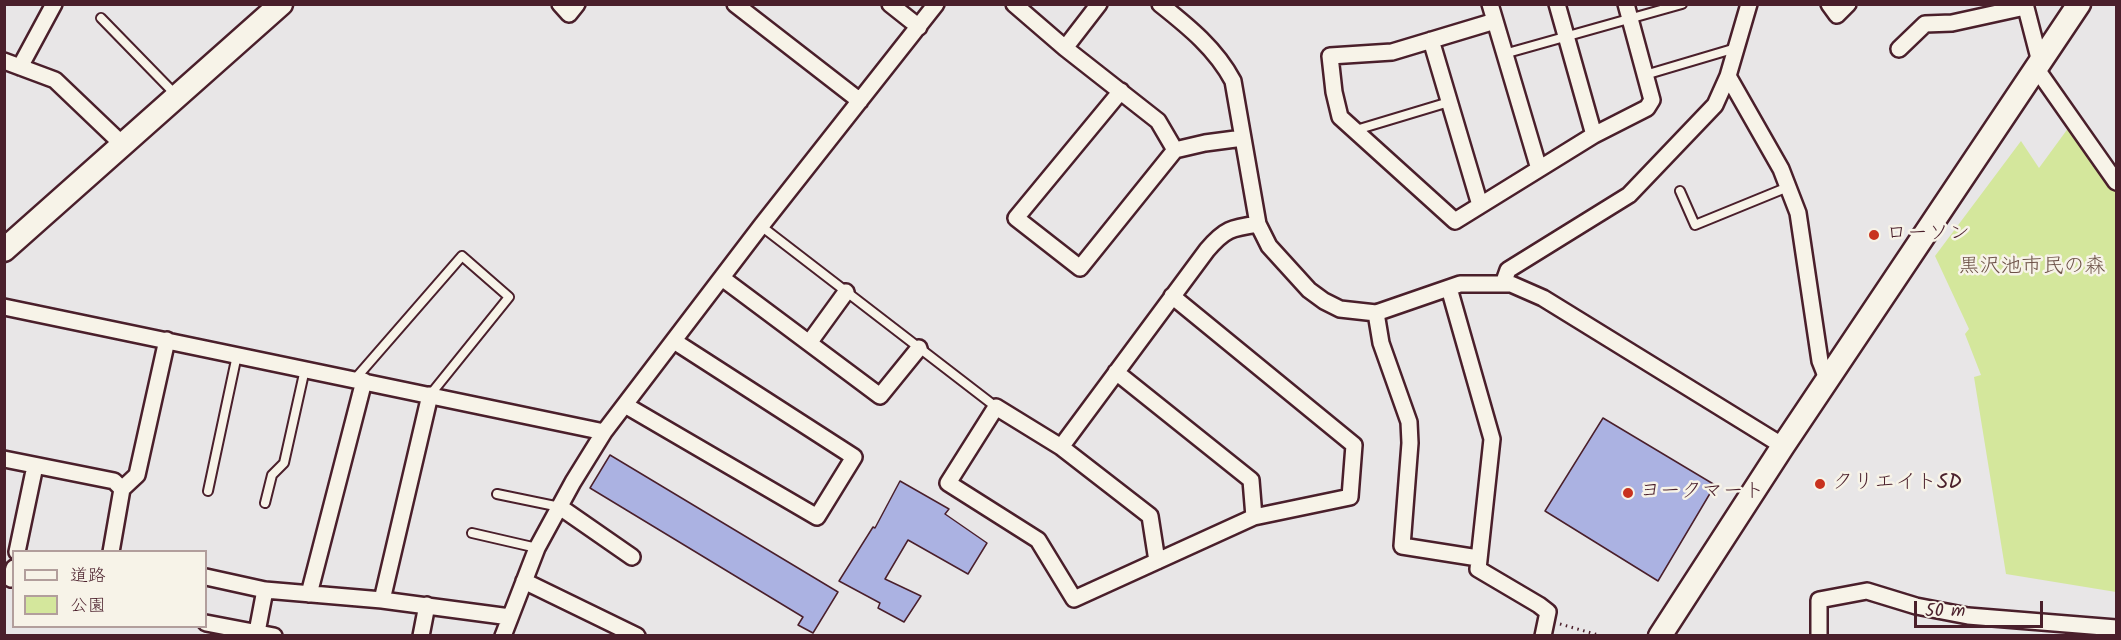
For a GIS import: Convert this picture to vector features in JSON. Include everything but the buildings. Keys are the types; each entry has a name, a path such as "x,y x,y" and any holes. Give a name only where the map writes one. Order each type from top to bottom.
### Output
{"street":[{"path":"20,67 54,4"},
{"path":"4,250 280,4"},
{"path":"560,4 569,14 577,4"},
{"path":"735,4 860,101"},
{"path":"890,4 919,27"},
{"path":"503,636 537,548 604,432 761,226 936,4"},
{"path":"1014,4 1065,48 1158,121 1176,150"},
{"path":"1065,48 1099,4"},
{"path":"1490,4 1539,169"},
{"path":"1557,4 1594,135"},
{"path":"1503,284 1508,270 1629,195 1715,105 1728,76 1749,4"},
{"path":"1828,4 1837,15 1848,4"},
{"path":"1660,636 1783,446 2079,4"},
{"path":"1165,6 1203,40 1226,67 1233,81 1258,224 1269,246 1308,290 1340,309 1376,313 1460,284 1511,284 1543,298 1783,446"},
{"path":"1899,49 1924,24 1952,23 2025,6 2038,65 2116,182"},
{"path":"1495,21 1392,51 1330,56 1334,92 1340,117 1455,221 1594,135 1647,108 1652,100 1628,11"},
{"path":"1431,40 1480,205"},
{"path":"4,61 55,80 122,144"},
{"path":"1728,76 1781,169 1798,213 1820,361 1828,381"},
{"path":"1121,91 1016,218 1080,268 1176,150 1243,138"},
{"path":"1062,447 1172,296 1222,233 1237,227 1258,224"},
{"path":"722,278 880,396 919,348"},
{"path":"1449,288 1492,439 1478,569 1539,604 1548,612 1543,636"},
{"path":"809,343 846,292"},
{"path":"1157,561 1150,516 1062,447 996,406 948,483 1038,540 1074,599 1254,517 1350,498 1354,445 1172,296"},
{"path":"4,307 604,432"},
{"path":"1376,313 1380,343 1408,422 1410,443 1402,546 1478,558"},
{"path":"111,550 122,489 137,475 167,340"},
{"path":"625,405 817,517 854,457 674,341"},
{"path":"1116,372 1251,480 1254,517"},
{"path":"309,594 359,380"},
{"path":"382,600 430,395"},
{"path":"4,459 114,481 122,489"},
{"path":"17,550 35,466"},
{"path":"560,507 632,557"},
{"path":"207,577 265,590 382,600 510,616"},
{"path":"524,581 637,636"},
{"path":"257,632 265,590"},
{"path":"1819,636 1819,600 1866,591 1916,606 1968,616 2030,620 2110,631"},
{"path":"421,636 427,605"},
{"path":"207,623 274,636"}],"lane":[{"path":"1504,54 1566,35 1628,11 1682,4"},
{"path":"101,18 177,96"},
{"path":"1645,75 1736,48"},
{"path":"1355,130 1449,102"},
{"path":"1680,191 1695,225 1788,187"},
{"path":"761,226 996,406"},
{"path":"359,380 462,256 509,297 430,395"},
{"path":"208,491 237,354"},
{"path":"265,504 272,475 284,464 305,369"},
{"path":"497,494 560,507"},
{"path":"472,533 537,548"}],"path":[{"path":"1547,620 1602,636"}],"green space":[{"name":"黒沢池市民の森","path":"2069,127 2116,193 2116,592 2006,574 1974,377 1981,375 1965,334 1969,329 1935,256 2021,141 2039,168"}],"place":[{"name":"ローソン","path":"1874,235"},
{"name":"クリエイトSD","path":"1820,484"},
{"name":"ヨークマート","path":"1628,493"}]}
